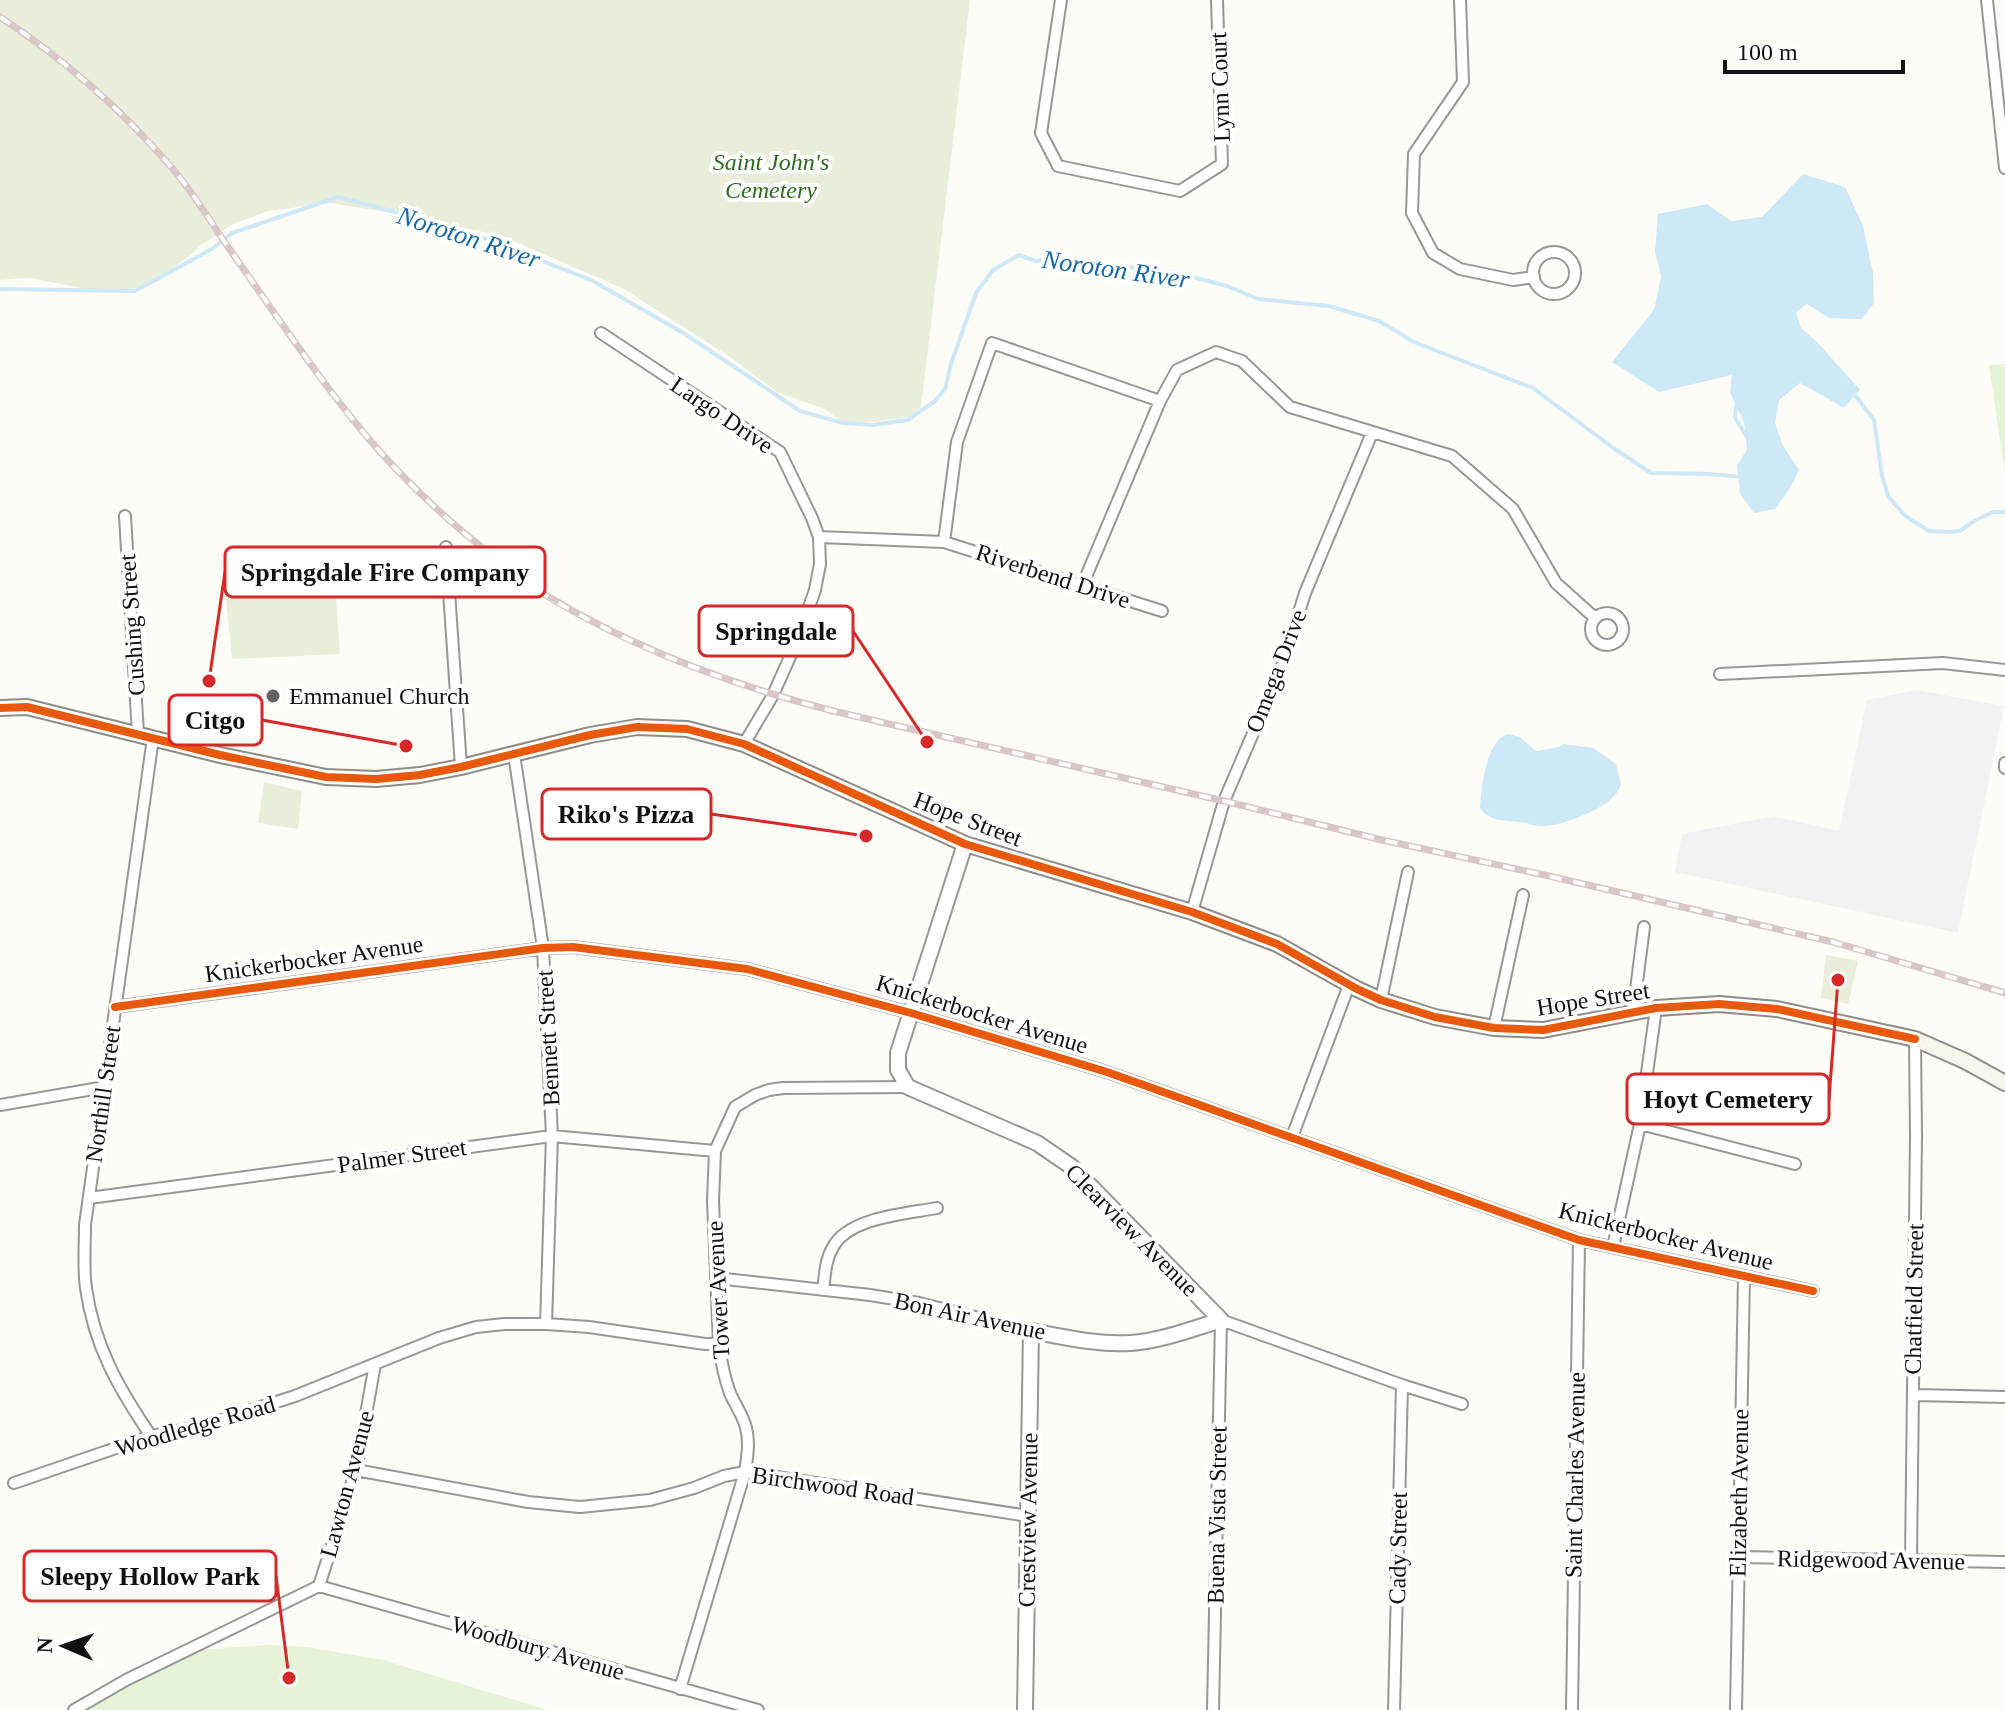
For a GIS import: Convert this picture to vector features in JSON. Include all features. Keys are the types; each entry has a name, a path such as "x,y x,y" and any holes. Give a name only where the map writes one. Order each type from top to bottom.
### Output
{"main road":[{"name":"Hope Street","path":"0,708 27,707 220,755 326,777 376,779 461,767 590,735 637,727 687,729 744,744 965,844 1192,912 1277,944 1381,1000 1435,1017 1494,1028 1543,1030 1656,1008 1719,1004 1777,1009 1915,1039 2005,1083"}],"street":[{"name":"Lynn Court","path":"1061,0 1041,133 1058,166 1180,191 1222,164 1217,0"},
{"path":"1460,0 1463,82 1414,154 1412,213 1433,253 1460,269 1513,280 1534,277"},
{"path":"1987,0 1999,64 2005,168"},
{"path":"1551,252 1566,256 1574,269 1570,285 1556,294 1544,291 1534,277 1536,263 1551,252"},
{"name":"Largo Drive","path":"601,333 780,452 819,537 819,578 802,628 773,695 744,744"},
{"path":"944,542 957,442 992,343 1160,401"},
{"path":"1082,586 1160,401 1177,370 1216,352 1242,361 1290,407 1452,456 1513,509 1556,583 1595,618"},
{"name":"Omega Drive","path":"1192,912 1224,801 1284,661 1305,593 1372,433"},
{"name":"Cushing Street","path":"125,516 146,736"},
{"name":"Riverbend Drive","path":"819,537 944,542 1162,611"},
{"path":"446,547 461,767"},
{"path":"1720,674 1943,663 2005,670"},
{"name":"Northill Street","path":"146,736 115,1007 85,1225 84,1257 85,1286 101,1349 124,1397 151,1436"},
{"name":"Bennett Street","path":"514,754 543,948 552,1136 546,1324"},
{"path":"908,1087 898,1070 898,1053 965,844"},
{"path":"1381,1000 1408,872"},
{"path":"1494,1028 1523,895"},
{"path":"1633,1013 1644,927"},
{"name":"Knickerbocker Avenue","path":"115,1007 543,948 573,947 747,969 911,1013 1107,1072 1579,1240 1813,1291"},
{"path":"1292,1137 1349,985"},
{"path":"1613,1247 1640,1124 1656,1008"},
{"name":"Chatfield Street","path":"1911,1560 1915,1039"},
{"path":"0,1105 105,1087"},
{"name":"Tower Avenue","path":"680,1689 745,1472 748,1445 747,1430 722,1367 719,1344 713,1201 715,1151 735,1107 769,1090 908,1087"},
{"name":"Clearview Avenue","path":"908,1087 1037,1143 1072,1167 1221,1320 1462,1404"},
{"path":"1640,1124 1795,1164"},
{"name":"Palmer Street","path":"89,1198 552,1136 715,1151"},
{"path":"823,1290 832,1248 840,1236 852,1227 937,1208"},
{"name":"Saint Charles Avenue","path":"1572,1710 1579,1240"},
{"name":"Elizabeth Avenue","path":"1736,1710 1744,1276"},
{"name":"Bon Air Avenue","path":"716,1278 919,1303 1031,1331 1101,1343 1133,1343 1221,1320"},
{"name":"Buena Vista Street","path":"1213,1710 1221,1320"},
{"path":"375,1364 439,1338 476,1327 504,1324 589,1327 719,1344"},
{"name":"Crestview Avenue","path":"1025,1710 1031,1331"},
{"name":"Woodledge Road","path":"14,1483 151,1436 202,1426 281,1401 375,1364"},
{"name":"Lawton Avenue","path":"74,1710 126,1680 319,1586 356,1470 375,1364"},
{"name":"Cady Street","path":"1394,1710 1402,1385"},
{"path":"1914,1395 2005,1397"},
{"name":"Birchwood Road","path":"356,1470 528,1502 580,1507 650,1500 745,1472 1028,1516"},
{"name":"Ridgewood Avenue","path":"1737,1557 2005,1562"},
{"name":"Woodbury Avenue","path":"319,1586 758,1710"}],"shaded area":[{"path":"1916,690 2004,706 1958,933 1675,872 1682,834 1774,816 1839,831 1867,700"}],"green space":[{"name":"Saint John's Cemetery","path":"0,0 970,0 921,407 910,417 843,423 825,409 777,392 730,357 624,289 502,236 331,203 268,211 233,224 144,287 103,292 30,278 0,280"},
{"path":"2005,364 2005,474 1989,365"},
{"path":"335,586 340,654 232,659 225,589"},
{"path":"264,782 302,791 298,829 258,823"},
{"path":"1826,955 1858,961 1848,1004 1821,998"},
{"path":"268,1645 307,1647 383,1660 548,1710 74,1710 183,1651"}],"water":[{"path":"1803,174 1845,187 1863,226 1873,273 1874,303 1862,319 1829,318 1807,304 1796,312 1801,328 1860,390 1844,408 1800,383 1779,400 1775,423 1783,446 1799,470 1775,509 1754,513 1740,494 1737,465 1747,450 1744,422 1730,393 1732,375 1659,392 1612,362 1654,310 1661,277 1655,251 1658,214 1707,204 1731,221 1762,217"},
{"path":"1508,734 1520,737 1536,751 1563,744 1593,748 1616,764 1621,785 1604,805 1555,824 1536,826 1493,818 1480,808 1483,777 1494,745"}],"waterway":[{"name":"Noroton River","path":"0,289 135,291 212,249 232,233 338,197 460,229 591,280 685,334 800,411 843,423 872,425 908,420 935,401 945,389 976,293 993,270 1019,255 1036,261 1049,259 1174,272 1227,286 1258,299 1329,306 1379,321 1414,342 1533,388 1651,473 1742,477"},
{"name":"Noroton River","path":"1852,391 1874,420 1888,496 1904,515 1929,531 1949,532 1960,531 1993,512 2005,512"},
{"name":"Noroton River","path":"1737,401 1735,418 1749,440"}],"railway":[{"path":"0,17 91,86 172,168 345,410 376,448 419,492 516,576 558,603 633,642 752,688 833,711 1833,942 2005,993"}],"cycle path":[{"path":"0,708 27,707 220,755 326,777 376,779 461,767 590,735 637,727 687,729 744,744 965,844 1192,912 1277,944 1357,989 1435,1017 1494,1028 1543,1030 1656,1008 1719,1004 1777,1009 1915,1039"},
{"path":"115,1007 543,948 573,947 747,969 911,1013 1107,1072 1579,1240 1813,1291"}],"place":[{"name":"Springdale Fire Company","path":"209,681"},
{"name":"Emmanuel Church","path":"273,696"},
{"name":"Springdale","path":"927,742"},
{"name":"Citgo","path":"406,746"},
{"name":"Riko's Pizza","path":"866,836"},
{"name":"Hoyt Cemetery","path":"1838,980"},
{"name":"Sleepy Hollow Park","path":"289,1678"}]}
